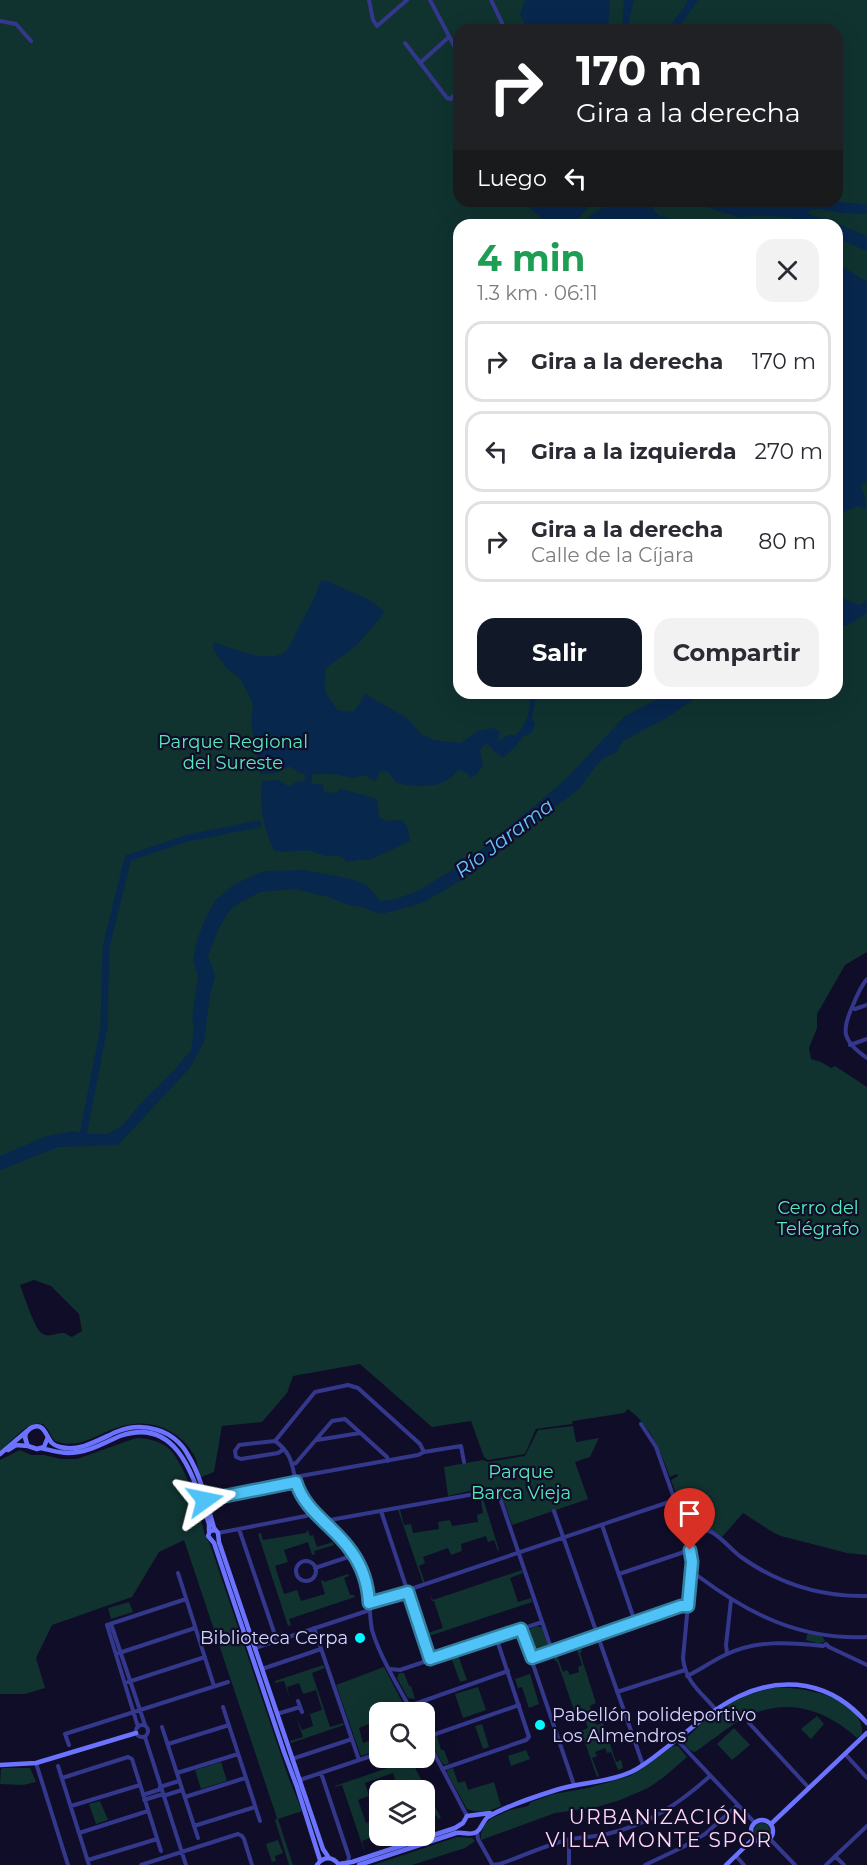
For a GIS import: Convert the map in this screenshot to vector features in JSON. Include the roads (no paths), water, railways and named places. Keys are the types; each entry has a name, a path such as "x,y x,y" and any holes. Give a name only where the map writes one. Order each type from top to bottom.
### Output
{"street":[{"path":"369,0 373,20 377,26 407,0"},
{"path":"430,0 453,44"},
{"path":"491,0 502,23"},
{"path":"0,21 16,24 31,41"},
{"path":"420,63 449,37"},
{"path":"405,43 447,98 451,99 453,96"},
{"path":"867,979 861,987 845,1024 846,1036 850,1045 867,1058"},
{"path":"852,1008 867,1005"},
{"path":"850,1045 867,1039"},
{"path":"285,1449 278,1453 241,1460 236,1456 235,1451 239,1445 275,1441 315,1392 351,1385 358,1388 420,1444 424,1452"},
{"path":"292,1464 296,1464 336,1419 345,1419 387,1457 388,1461"},
{"path":"641,1424 656,1447 687,1535 690,1550 691,1574 683,1658 685,1670 693,1686 716,1710"},
{"path":"0,1455 33,1427 41,1427 47,1432 54,1445 69,1448 87,1445 127,1429 147,1428 164,1432 182,1445 189,1455 217,1533 323,1849 329,1858 339,1864 348,1864 402,1846"},
{"path":"27,1431 25,1438 28,1446"},
{"path":"0,1455 16,1445 58,1452 79,1452 121,1436 137,1433 152,1434 167,1440 181,1453 191,1471 208,1524 208,1536 212,1539 297,1787 319,1863 329,1858"},
{"path":"316,1440 361,1433"},
{"path":"41,1448 46,1444 48,1437"},
{"path":"275,1441 285,1449 301,1496 354,1555 365,1580 375,1641 406,1702"},
{"path":"205,1500 461,1446 464,1462"},
{"path":"326,1524 330,1520 493,1492 500,1498 552,1651"},
{"path":"369,1603 408,1592 675,1500"},
{"path":"381,1511 430,1659"},
{"path":"554,1511 643,1765"},
{"path":"209,1532 239,1529 306,1516 314,1512"},
{"path":"602,1525 635,1622"},
{"path":"239,1529 277,1641"},
{"path":"687,1535 704,1530 710,1531 757,1568 782,1581 843,1595 867,1596"},
{"path":"212,1539 216,1539 217,1533"},
{"path":"619,1574 690,1550"},
{"path":"315,1568 354,1555"},
{"path":"302,1562 311,1563 315,1568 314,1578 308,1581 302,1581 296,1573 297,1566 302,1562"},
{"path":"178,1573 214,1686"},
{"path":"691,1574 698,1576 731,1600 765,1618 805,1632 867,1636"},
{"path":"145,1737 139,1736 137,1730 111,1623 186,1599"},
{"path":"727,1653 731,1600"},
{"path":"532,1658 681,1606 688,1606"},
{"path":"255,1648 370,1610"},
{"path":"390,1669 400,1670 542,1622"},
{"path":"118,1653 195,1628"},
{"path":"314,1628 359,1760"},
{"path":"521,1629 575,1786"},
{"path":"826,1644 828,1635"},
{"path":"442,1769 529,1737 496,1637"},
{"path":"687,1676 727,1653 763,1644 803,1641 823,1646 826,1644"},
{"path":"826,1644 867,1665"},
{"path":"262,1669 321,1649"},
{"path":"127,1682 205,1657"},
{"path":"395,1679 400,1670"},
{"path":"617,1692 685,1670"},
{"path":"419,1702 508,1671"},
{"path":"127,1682 149,1730 145,1737"},
{"path":"69,1745 65,1734 228,1682"},
{"path":"711,1776 684,1799 652,1818 606,1834 569,1840 500,1864 492,1865 478,1839 477,1832 489,1817 555,1790 608,1780 633,1771 716,1710 734,1698 754,1690 772,1685 796,1685 820,1689 837,1696 853,1708 867,1724 865,1728 867,1733 771,1824"},
{"path":"298,1701 302,1712"},
{"path":"435,1734 519,1705"},
{"path":"223,1707 260,1821"},
{"path":"277,1714 300,1707"},
{"path":"748,1719 749,1723 809,1788"},
{"path":"0,1765 36,1764 137,1730 141,1725 145,1725"},
{"path":"168,1744 229,1725"},
{"path":"162,1726 198,1838"},
{"path":"145,1737 186,1865"},
{"path":"292,1760 352,1738"},
{"path":"677,1740 755,1823"},
{"path":"177,1773 238,1754"},
{"path":"845,1754 867,1778"},
{"path":"435,1756 467,1816"},
{"path":"300,1780 369,1757"},
{"path":"62,1778 132,1759 161,1851"},
{"path":"36,1764 69,1865"},
{"path":"58,1766 89,1863 157,1839"},
{"path":"321,1773 349,1857 348,1864"},
{"path":"184,1797 245,1778"},
{"path":"144,1797 162,1791 179,1781"},
{"path":"70,1806 140,1785"},
{"path":"162,1791 182,1790"},
{"path":"645,1865 705,1834 738,1805"},
{"path":"194,1826 255,1807"},
{"path":"467,1816 507,1808"},
{"path":"79,1833 148,1811"},
{"path":"435,1835 455,1828 463,1823 467,1816"},
{"path":"475,1816 480,1820 481,1825"},
{"path":"765,1820 771,1824 773,1831 770,1839 760,1842 754,1838 751,1832 755,1823 765,1820"},
{"path":"463,1823 466,1832"},
{"path":"826,1865 867,1826"},
{"path":"359,1865 456,1833 477,1832"},
{"path":"141,1865 240,1834 244,1839 252,1865"},
{"path":"726,1865 754,1838"},
{"path":"770,1839 795,1865"},
{"path":"569,1840 569,1865"},
{"path":"736,1856 744,1865"},
{"path":"835,1856 844,1865"}],"water":[{"path":"525,0 610,0 608,24 524,24 520,15"},
{"path":"624,0 634,0 629,24 622,24"},
{"path":"687,0 698,0 681,24 672,24"},
{"path":"843,202 867,205 867,214 820,209 810,210 808,213 825,219 738,217 706,207 843,207"},
{"path":"529,207 588,207 578,219 541,219"},
{"path":"652,207 659,216 670,219 589,219 589,216 602,208"},
{"path":"843,226 867,236 867,251 843,241"},
{"path":"843,267 867,282 867,482 860,486 865,497 865,509 858,506 843,512"},
{"path":"325,580 370,600 385,612 358,644 326,668 326,691 338,710 353,712 365,694 407,718 421,734 434,740 461,743 477,731 494,728 500,732 497,741 509,735 515,735 518,738 518,744 504,757 486,743 480,750 483,766 477,774 471,778 467,773 458,770 446,781 430,786 397,783 387,771 380,772 375,781 364,775 353,778 334,774 302,774 289,766 276,773 260,774 251,723 253,704 241,680 225,666 213,649 214,642 259,655 276,656 283,653 291,644 320,582"},
{"path":"843,598 859,605 867,600 867,613 843,626"},
{"path":"529,699 536,699 532,717 535,724 527,736 521,730 529,712"},
{"path":"658,699 694,699 670,716 623,741 616,753 605,757 595,767 579,789 509,842 469,876 422,903 380,914 329,897 295,889 260,892 234,906 219,928 208,956 215,976 210,995 204,1042 189,1069 118,1145 59,1147 0,1170 0,1156 47,1136 73,1131 108,1134 123,1125 191,1050 194,1028 192,1018 198,976 193,960 197,940 215,901 233,885 263,871 303,870 352,879 368,886 380,901 396,899 418,891 470,859 565,780 625,716"},
{"path":"277,780 290,787 297,781 323,785 324,792 338,793 339,788 377,799 379,817 386,821 402,820 407,826 410,841 370,860 347,862 338,855 324,856 309,851 274,851 263,816 261,790 262,781"}],"waterway":[{"path":"518,738 522,733"},
{"name":"Río Jarama","path":"308,783 309,774"},
{"path":"82,1140 104,1027 106,947 128,858 188,838 258,824"}],"place":[{"name":"Biblioteca Cerpa","path":"360,1638"},
{"name":"Pabellón polideportivo Los Almendros","path":"540,1725"}],"district":[{"name":"URBANIZACIÓN VILLA MONTE SPOR","path":"659,1828"}],"park label":[{"name":"Parque Regional del Sureste","path":"233,752"},
{"name":"Cerro del Telégrafo","path":"818,1218"},
{"name":"Parque Barca Vieja","path":"521,1482"}]}
